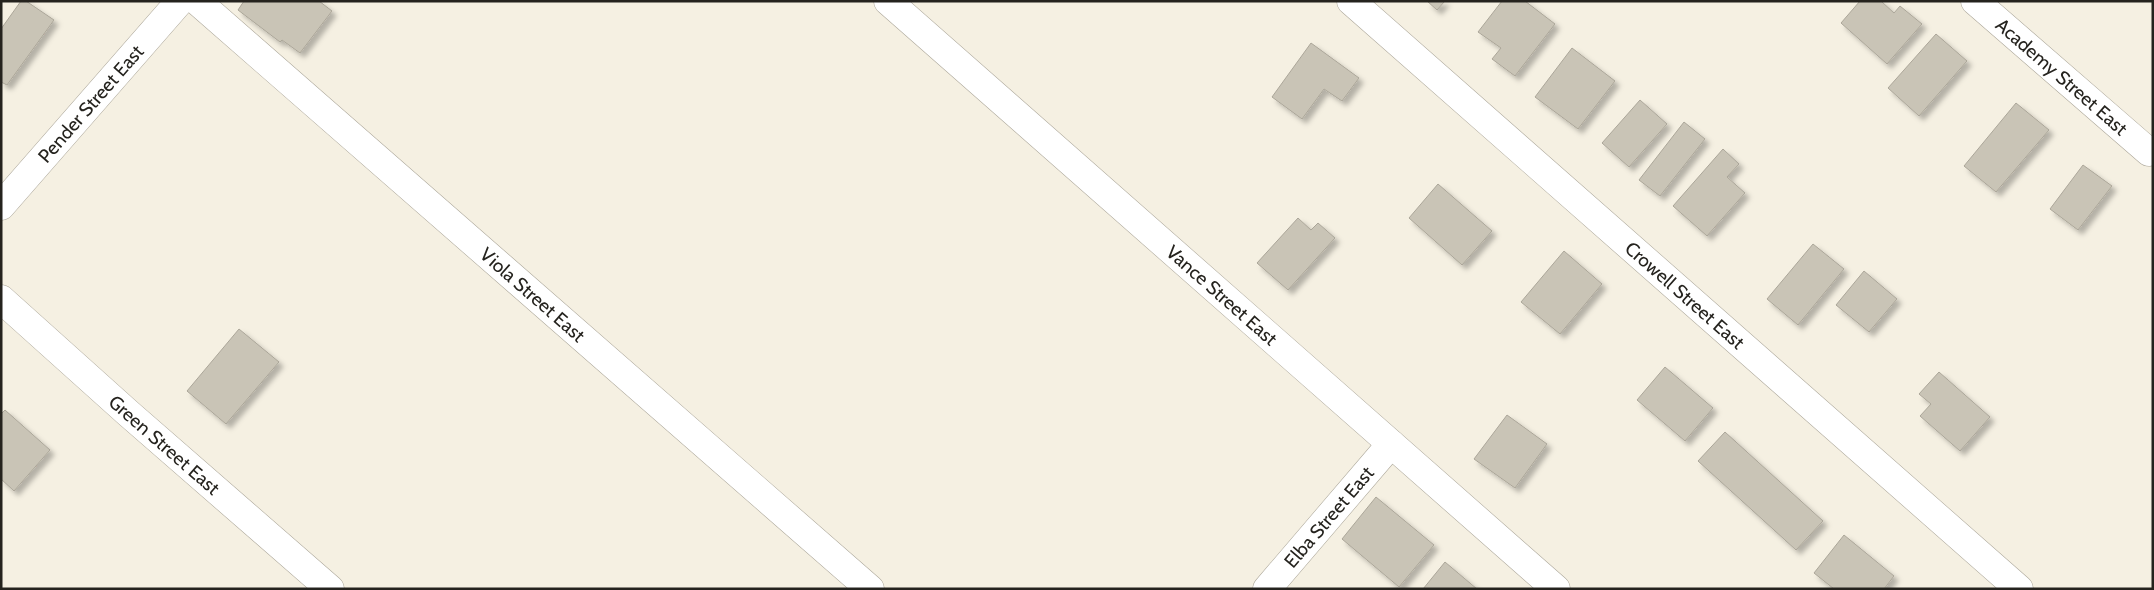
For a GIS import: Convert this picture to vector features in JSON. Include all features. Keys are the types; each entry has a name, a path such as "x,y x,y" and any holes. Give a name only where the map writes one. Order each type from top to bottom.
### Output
{"street":[{"name":"Pender Street East","path":"1,206 180,1"},
{"name":"Viola Street East","path":"198,1 870,589"},
{"name":"Vance Street East","path":"888,1 1556,589"},
{"name":"Crowell Street East","path":"1351,1 2019,589"},
{"name":"Academy Street East","path":"1975,1 2149,152"},
{"name":"Green Street East","path":"1,299 128,413 330,589"},
{"name":"Elba Street East","path":"1267,589 1391,444"}],"building":[{"path":"21,1 26,1 54,20 7,85 1,82 1,29"},
{"path":"244,1 319,1 332,11 300,53 282,40 280,42 238,10"},
{"path":"1427,1 1445,1 1437,10"},
{"path":"1502,1 1525,1 1555,24 1515,76 1492,59 1501,48 1478,32"},
{"path":"1860,1 1881,1 1894,13 1900,6 1922,24 1887,64 1841,23"},
{"path":"1936,34 1967,61 1919,116 1888,88"},
{"path":"1311,43 1359,78 1342,101 1324,89 1302,119 1272,97"},
{"path":"1572,48 1615,81 1578,129 1535,97"},
{"path":"1640,100 1667,124 1629,167 1602,143"},
{"path":"2016,103 2049,130 1996,192 1964,166"},
{"path":"1684,122 1705,139 1660,196 1639,180"},
{"path":"1723,149 1739,164 1727,177 1745,193 1707,236 1673,206"},
{"path":"2083,165 2112,186 2078,230 2050,209"},
{"path":"1438,184 1492,231 1462,265 1409,218"},
{"path":"1298,218 1311,230 1318,223 1335,238 1288,290 1257,263"},
{"path":"1813,244 1844,269 1798,325 1767,299"},
{"path":"1564,251 1602,284 1560,334 1521,302"},
{"path":"1864,271 1897,299 1869,332 1836,305"},
{"path":"239,329 279,362 226,424 187,391"},
{"path":"1665,367 1713,408 1685,441 1637,400"},
{"path":"1939,372 1990,417 1960,451 1920,416 1931,404 1919,394"},
{"path":"5,410 50,450 14,491 1,479 1,414"},
{"path":"1507,415 1547,444 1515,488 1474,459"},
{"path":"1725,432 1823,521 1796,550 1698,461"},
{"path":"1376,497 1434,545 1399,587 1342,539"},
{"path":"1844,535 1894,576 1884,589 1834,589 1814,573"},
{"path":"1445,562 1477,589 1423,589"}]}
